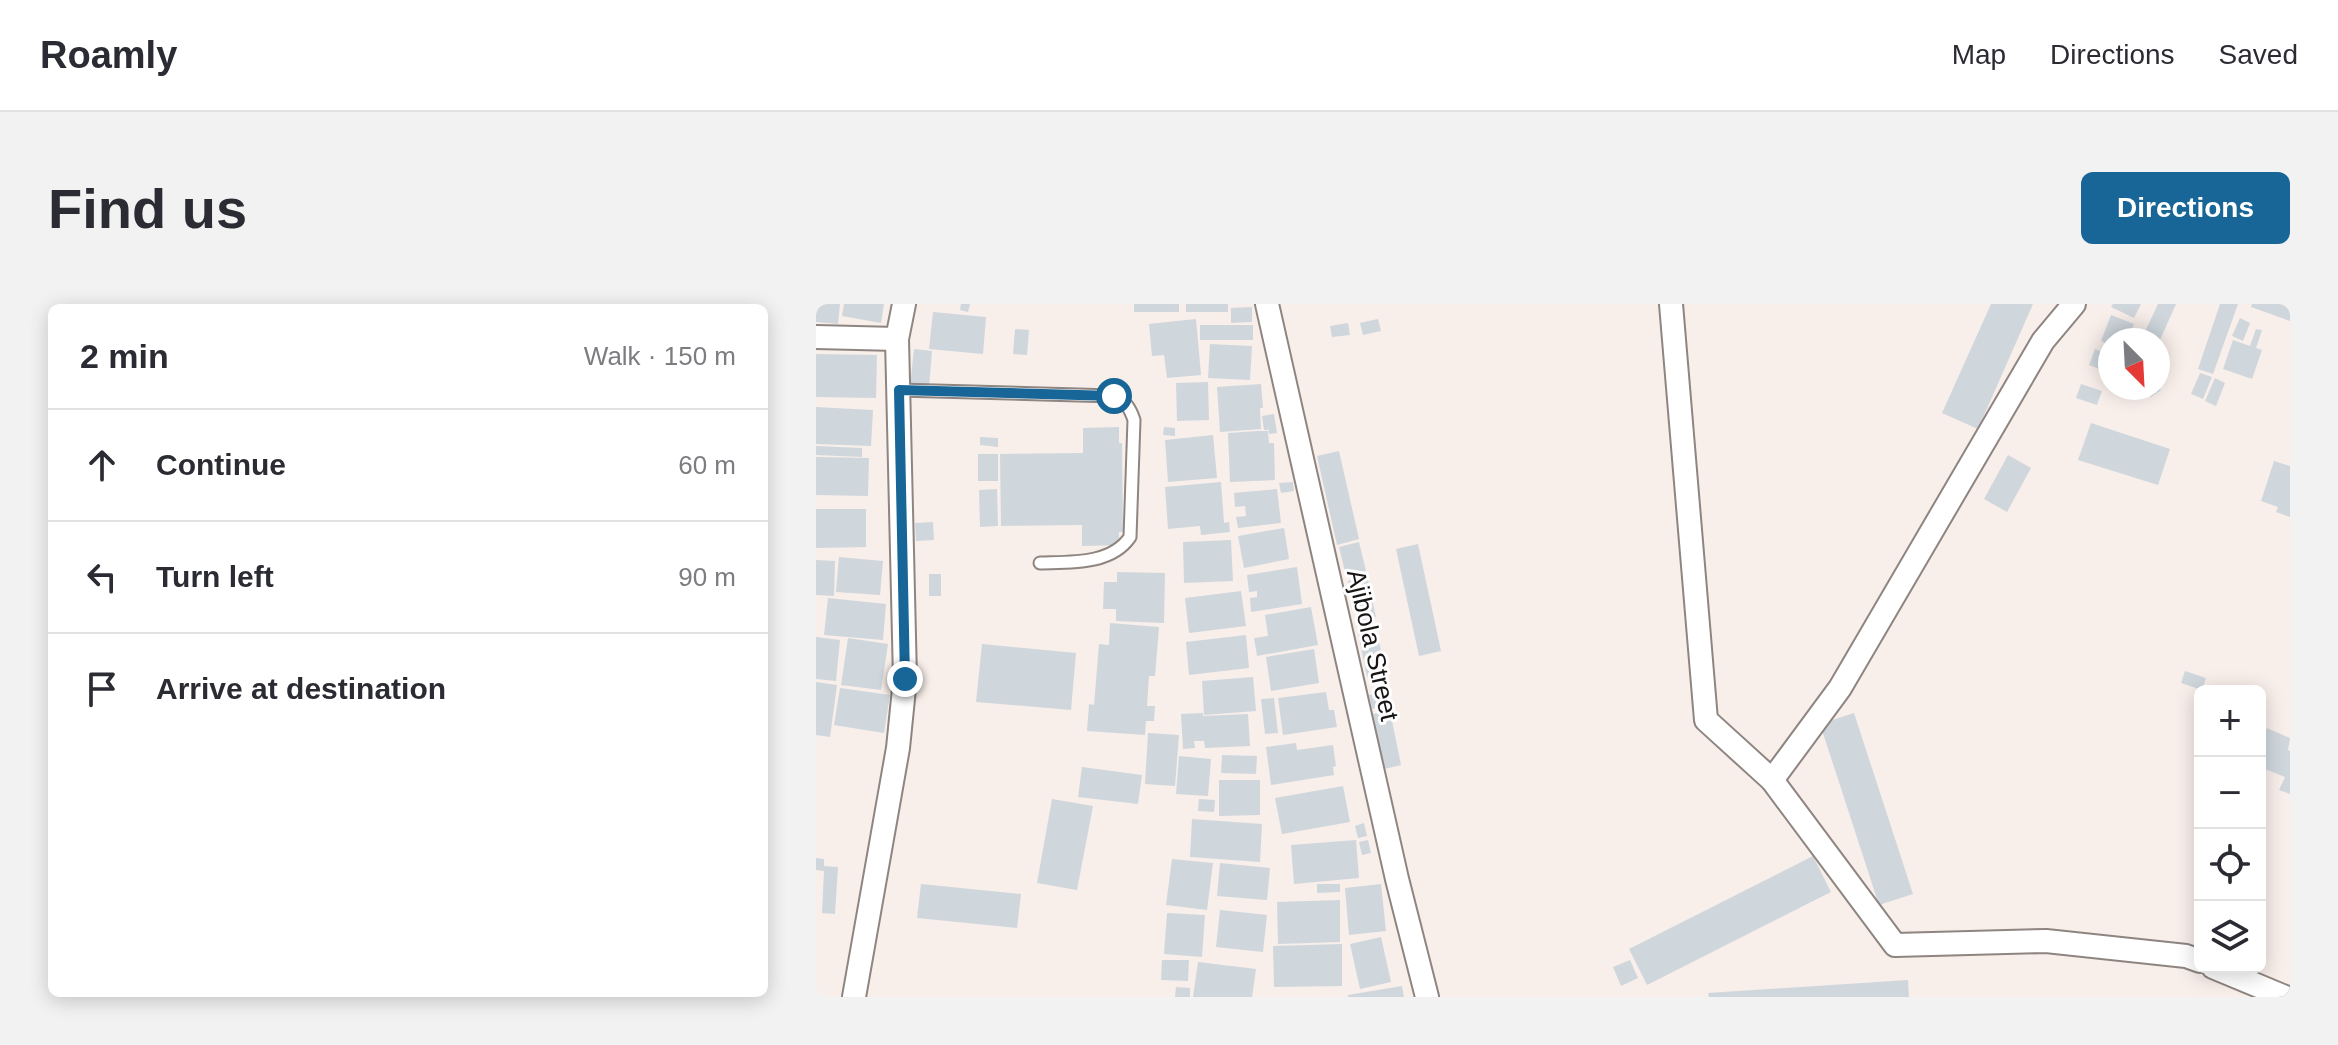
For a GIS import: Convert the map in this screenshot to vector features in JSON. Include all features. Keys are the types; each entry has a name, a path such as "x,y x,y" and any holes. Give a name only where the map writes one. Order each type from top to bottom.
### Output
{"street":[{"path":"854,997 898,748 905,679 897,339 904,304"},
{"name":"Ajibola Street","path":"1267,304 1397,879 1427,997"},
{"path":"1671,304 1706,720 1772,780 1895,945 2046,941 2194,959"},
{"path":"1772,780 1840,688 2043,341 2074,304"},
{"path":"816,337 897,339"},
{"path":"2227,973 2285,997"}],"lane":[{"path":"899,390 1114,396 1124,401 1134,420 1130,537 1119,548 1102,557 1040,563"}],"building":[{"path":"816,304 840,304 838,324 816,322"},
{"path":"844,304 884,304 881,323 842,316"},
{"path":"961,304 970,304 968,312 960,310"},
{"path":"1134,304 1179,304 1179,312 1134,312"},
{"path":"1186,304 1228,304 1228,312 1186,312"},
{"path":"1991,304 2033,304 1978,429 1942,413"},
{"path":"2113,304 2141,304 2134,318 2111,307"},
{"path":"2158,304 2176,304 2165,328 2147,328"},
{"path":"2220,304 2238,304 2213,374 2198,369"},
{"path":"2252,304 2290,304 2290,321 2251,307"},
{"path":"1252,307 1252,322 1231,323 1231,308"},
{"path":"933,312 986,317 983,354 929,349"},
{"path":"2111,315 2134,324 2132,328 2106,328"},
{"path":"2240,318 2250,323 2243,341 2232,336"},
{"path":"1196,319 1201,375 1167,378 1164,355 1152,356 1149,324"},
{"path":"1378,319 1381,331 1363,335 1360,323"},
{"path":"1348,323 1350,335 1332,337 1330,326"},
{"path":"1200,325 1253,325 1253,340 1200,340"},
{"path":"1015,329 1029,330 1027,355 1013,354"},
{"path":"2256,329 2262,330 2256,348 2262,350 2252,379 2223,369 2233,340 2250,346"},
{"path":"1210,344 1252,346 1250,380 1208,378"},
{"path":"914,349 932,351 929,388 910,386"},
{"path":"2095,349 2098,350 2098,368 2089,365"},
{"path":"816,354 877,355 876,398 816,397"},
{"path":"2200,373 2212,377 2203,399 2191,394"},
{"path":"2215,378 2225,383 2216,406 2205,401"},
{"path":"1208,382 1209,420 1177,421 1176,383"},
{"path":"1261,384 1261,429 1220,432 1217,387"},
{"path":"2081,384 2098,390 2097,405 2076,398"},
{"path":"816,407 873,410 871,446 816,444"},
{"path":"1274,414 1277,433 1269,434 1268,426 1268,430 1264,430 1262,416"},
{"path":"2091,423 2170,449 2158,485 2078,460"},
{"path":"1119,427 1123,532 1119,532 1119,545 1082,546 1082,525 1001,526 1000,454 1083,453 1083,428"},
{"path":"1164,427 1175,428 1175,436 1163,435"},
{"path":"1268,431 1269,443 1274,443 1275,480 1230,482 1228,433"},
{"path":"1213,435 1217,478 1168,482 1165,440"},
{"path":"980,437 998,438 998,447 980,445"},
{"path":"816,446 862,448 862,457 816,455"},
{"path":"1339,451 1359,539 1337,545 1317,456"},
{"path":"978,454 998,454 998,481 978,481"},
{"path":"2008,455 2031,468 2007,512 1984,499"},
{"path":"816,457 869,458 868,496 816,495"},
{"path":"2274,461 2290,466 2290,517 2276,512 2278,507 2261,501"},
{"path":"1221,482 1224,523 1229,522 1230,532 1201,535 1200,526 1168,529 1165,487"},
{"path":"1293,482 1294,491 1281,493 1279,483"},
{"path":"997,489 998,526 980,527 979,490"},
{"path":"1277,489 1281,523 1238,528 1236,517 1246,516 1245,506 1235,507 1234,493"},
{"path":"816,509 866,509 866,547 816,548"},
{"path":"933,522 934,540 916,541 915,523"},
{"path":"1284,528 1289,559 1244,568 1238,536"},
{"path":"1231,540 1233,581 1184,583 1183,542"},
{"path":"1359,542 1366,571 1346,576 1339,547"},
{"path":"1418,544 1441,651 1419,656 1396,549"},
{"path":"839,557 883,561 880,595 836,592"},
{"path":"816,560 835,561 834,596 816,595"},
{"path":"1297,567 1302,604 1251,612 1250,598 1257,597 1257,591 1249,592 1247,575"},
{"path":"1117,572 1165,573 1164,623 1116,621 1116,609 1103,609 1104,582 1117,582"},
{"path":"929,574 941,574 941,596 929,596"},
{"path":"1367,576 1376,617 1358,621 1348,581"},
{"path":"1241,591 1246,626 1189,633 1185,598"},
{"path":"828,598 886,604 883,640 824,635"},
{"path":"1311,607 1318,645 1257,656 1254,638 1268,636 1265,615"},
{"path":"1110,623 1159,627 1155,676 1149,676 1147,706 1155,706 1154,721 1146,721 1145,735 1087,731 1089,704 1094,705 1099,644 1109,645"},
{"path":"1375,624 1386,673 1367,677 1357,628"},
{"path":"1246,635 1249,668 1189,675 1186,642"},
{"path":"816,637 840,640 836,681 816,679"},
{"path":"848,638 888,644 881,690 841,685"},
{"path":"982,644 1076,653 1071,710 976,702"},
{"path":"1314,649 1319,683 1271,691 1266,657"},
{"path":"2185,671 2206,678 2204,685 2194,687 2181,683"},
{"path":"1253,677 1256,711 1204,715 1202,681"},
{"path":"816,682 837,685 830,737 816,735"},
{"path":"840,688 890,695 884,733 834,725"},
{"path":"1386,691 1389,705 1372,709 1369,695"},
{"path":"1326,692 1329,710 1334,710 1337,727 1283,735 1278,698"},
{"path":"1274,698 1278,733 1265,734 1261,699"},
{"path":"1390,711 1401,765 1384,769 1373,714"},
{"path":"1203,713 1203,716 1248,714 1250,746 1205,748 1204,741 1194,741 1195,748 1183,749 1181,714"},
{"path":"1854,713 1913,894 1879,905 1820,724"},
{"path":"2267,728 2290,738 2290,794 2279,790 2285,777 2266,769"},
{"path":"1148,733 1179,735 1175,786 1145,784"},
{"path":"1296,743 1297,750 1333,745 1334,775 1271,785 1266,747"},
{"path":"1222,755 1257,756 1256,774 1221,773"},
{"path":"1179,756 1211,759 1208,796 1176,794"},
{"path":"1082,767 1142,775 1138,804 1078,797"},
{"path":"1219,780 1260,780 1260,815 1219,816"},
{"path":"1343,786 1350,822 1282,834 1275,798"},
{"path":"1052,799 1093,806 1077,890 1037,883"},
{"path":"1199,799 1215,800 1214,812 1198,811"},
{"path":"1192,819 1262,824 1260,862 1190,857"},
{"path":"1364,823 1367,836 1358,838 1355,826"},
{"path":"1356,840 1359,878 1294,884 1291,845"},
{"path":"1368,840 1371,853 1362,855 1359,842"},
{"path":"1813,856 1831,892 1647,985 1629,949"},
{"path":"816,858 824,859 824,866 838,867 835,914 822,913 824,871 816,870"},
{"path":"1172,859 1213,863 1207,910 1166,905"},
{"path":"1220,863 1270,868 1267,900 1217,896"},
{"path":"921,884 1021,894 1017,928 917,918"},
{"path":"1317,884 1340,884 1340,892 1317,893"},
{"path":"1381,884 1386,931 1349,935 1345,888"},
{"path":"1340,900 1340,942 1278,944 1277,902"},
{"path":"1220,910 1267,915 1263,952 1216,947"},
{"path":"1167,913 1205,915 1202,957 1164,954"},
{"path":"1381,937 1391,982 1360,989 1350,944"},
{"path":"1342,944 1342,986 1274,987 1273,946"},
{"path":"1162,960 1189,960 1188,981 1161,980"},
{"path":"1630,960 1638,978 1621,986 1613,967"},
{"path":"1198,962 1256,969 1252,997 1193,997"},
{"path":"1908,980 1909,997 1709,997 1708,993"},
{"path":"1402,986 1404,997 1348,997 1348,995"},
{"path":"1176,987 1190,988 1190,997 1175,997"}],"route":[{"path":"905,679 899,390 1114,396"}]}
